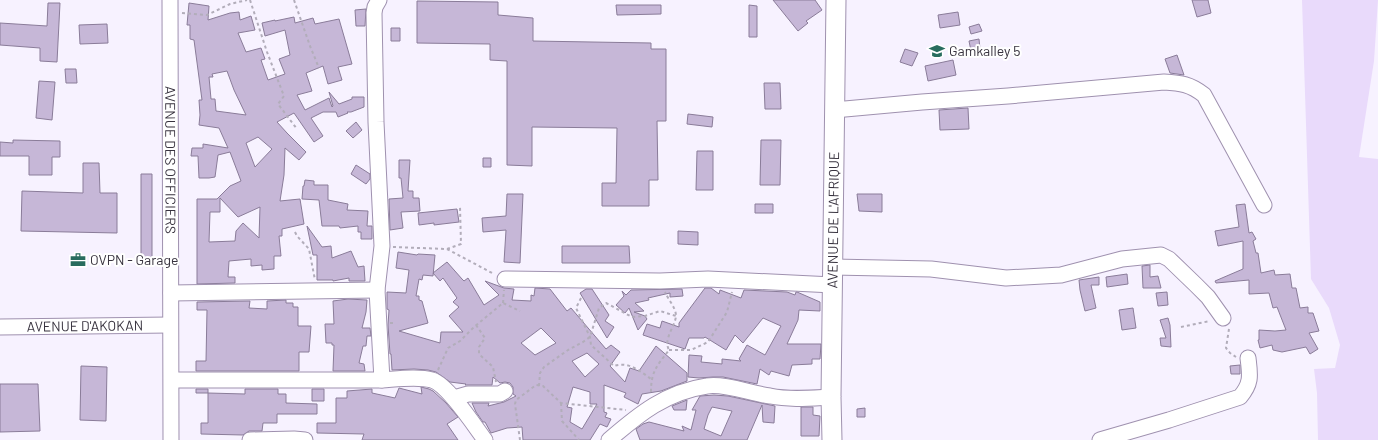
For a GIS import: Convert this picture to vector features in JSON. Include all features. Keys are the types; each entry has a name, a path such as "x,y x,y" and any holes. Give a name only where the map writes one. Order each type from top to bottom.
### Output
{"main road":[{"name":"AVENUE DE L'AFRIQUE","path":"832,440 831,397 836,0"}],"street":[{"path":"379,0 376,3 374,13 376,122 382,246 377,290 382,380"},
{"name":"AVENUE DES OFFICIERS","path":"170,6 171,440"},
{"path":"834,110 1050,93 1164,82 1186,84 1197,89 1204,95 1264,205"},
{"path":"504,279 660,281 708,279 736,281 931,269 1006,278 1061,275 1122,259 1161,255 1169,259 1208,297 1223,318"},
{"path":"171,293 377,290"},
{"name":"AVENUE D'AKOKAN","path":"0,327 170,324"},
{"path":"1100,440 1240,398 1247,389 1250,378 1248,358"},
{"path":"172,380 433,380 443,386 454,398 485,440"},
{"path":"610,440 648,408 674,395 708,385 785,398 831,397"},
{"path":"454,398 468,394 500,394 505,391"},
{"path":"250,440 297,440"}],"path":[{"path":"170,6 207,15 230,4 249,0 284,96 278,104 297,129"},
{"path":"294,0 319,68"},
{"path":"382,246 447,249 462,244 460,207"},
{"path":"294,232 309,249 316,282 315,291"},
{"path":"433,380 448,348 460,341 502,303 504,279 447,249"},
{"path":"660,281 673,305 676,316 668,341 667,346 669,350"},
{"path":"669,350 691,350 708,342 727,312 736,281"},
{"path":"581,298 576,308 590,337 591,345 614,366 620,364 634,367 651,379"},
{"path":"502,303 520,311"},
{"path":"539,386 540,372 544,367 590,337 599,308 606,303 632,318 646,316 660,311 676,316"},
{"path":"1181,327 1223,318 1230,319 1226,348 1235,357 1248,358"},
{"path":"476,325 485,338 479,348 479,354 493,366 497,384 516,400"},
{"path":"520,440 515,407 516,400 536,386 543,386 561,403 648,408 651,379 654,370 669,350"},
{"path":"561,403 562,421 579,440"}],"shaded area":[{"path":"1302,0 1378,0 1374,61 1359,157 1378,159 1378,440 1318,440 1317,393 1314,369 1335,368 1340,345 1329,308 1311,279"}],"building":[{"path":"773,0 815,0 822,10 806,21 808,23 798,31"},
{"path":"1192,0 1208,0 1211,13 1197,17"},
{"path":"417,1 498,2 498,15 533,18 533,41 651,43 651,49 666,49 666,121 657,121 658,180 649,180 649,206 602,206 602,183 616,183 617,128 532,127 532,166 507,165 507,61 490,60 490,44 417,43"},
{"path":"48,3 60,3 57,62 40,61 40,48 0,45 0,23 47,26"},
{"path":"189,3 209,6 208,20 230,13 239,12 240,20 251,16 255,30 238,33 246,52 261,48 265,59 261,60 268,80 285,74 279,59 290,55 285,30 265,36 262,23 294,17 295,23 313,18 315,24 339,19 352,64 338,67 342,80 328,84 323,66 306,73 312,91 297,95 305,110 329,98 332,107 329,92 339,104 352,99 352,97 364,97 364,107 347,112 348,113 338,117 336,112 323,112 311,118 323,136 314,142 294,113 277,122 306,152 299,160 285,148 284,175 280,201 300,199 304,224 282,229 282,236 279,236 281,256 274,256 274,269 262,270 262,265 251,266 251,259 229,261 228,277 235,277 235,283 197,284 197,199 217,199 230,186 241,181 230,152 218,155 215,177 209,178 199,178 198,156 191,156 192,148 203,148 203,144 228,148 219,128 199,125 199,100 202,100 194,40 190,39 190,25 187,25","holes":["227,71 234,90 246,115 216,111 215,99 211,99 209,77 213,77 212,74","258,137 272,149 255,167 246,143","220,198 238,217 260,207 259,238 243,223 236,231 235,241 209,242 210,212 220,212"]},
{"path":"616,5 661,5 661,14 617,15"},
{"path":"749,5 757,6 757,37 749,37"},
{"path":"366,9 365,26 356,26 355,10"},
{"path":"958,12 960,25 940,28 938,15"},
{"path":"107,24 108,43 80,44 79,25"},
{"path":"979,24 982,31 971,34 969,27"},
{"path":"391,28 400,28 400,41 391,41"},
{"path":"979,39 980,49 971,51 969,41"},
{"path":"905,49 918,53 912,66 900,62"},
{"path":"1177,55 1184,75 1170,73 1165,59"},
{"path":"953,60 956,75 928,81 925,66"},
{"path":"65,69 76,69 77,83 66,83"},
{"path":"39,81 55,82 52,120 36,118"},
{"path":"764,83 780,83 781,109 765,109"},
{"path":"968,108 969,129 940,130 939,110"},
{"path":"688,114 713,117 712,127 687,124"},
{"path":"356,122 362,130 353,138 346,131"},
{"path":"13,140 60,141 60,157 52,157 52,175 29,175 29,156 0,156 0,142 13,143"},
{"path":"761,140 781,140 780,185 760,185"},
{"path":"697,151 713,151 713,190 696,190"},
{"path":"483,158 491,158 491,167 483,167"},
{"path":"399,160 410,160 408,191 413,191 413,198 419,198 420,211 401,212 403,228 390,230 389,199 403,198 401,178 399,178"},
{"path":"83,163 99,163 100,193 117,193 117,233 21,231 22,191 83,193"},
{"path":"356,165 370,174 370,179 366,184 351,174"},
{"path":"141,174 152,174 152,264 141,264"},
{"path":"305,180 314,181 314,185 328,185 328,200 348,204 347,210 368,211 367,226 372,226 372,239 361,239 361,232 358,232 358,226 340,228 339,226 322,226 319,200 302,199"},
{"path":"507,194 523,194 520,263 504,262 506,230 483,232 482,218 506,216"},
{"path":"857,194 882,194 882,212 859,211"},
{"path":"755,204 773,204 773,213 755,213"},
{"path":"1245,204 1249,233 1252,232 1256,239 1253,241 1256,253 1258,253 1261,273 1274,270 1275,275 1290,274 1292,288 1296,288 1300,308 1308,307 1308,313 1313,313 1319,331 1309,333 1318,349 1310,354 1306,347 1282,352 1273,350 1272,345 1260,348 1258,340 1259,330 1286,330 1277,307 1273,308 1269,293 1249,294 1249,280 1216,283 1215,281 1243,269 1243,241 1218,246 1215,231 1239,227 1236,205"},
{"path":"457,209 459,222 419,225 418,213"},
{"path":"307,226 322,247 331,246 332,258 351,251 358,267 364,266 365,281 349,281 349,278 333,281 317,280 317,255 313,255"},
{"path":"678,231 698,232 698,245 678,244"},
{"path":"562,246 629,246 630,263 562,263"},
{"path":"398,252 417,255 435,255 433,273 447,262 464,281 468,278 484,305 499,295 485,281 504,288 514,289 512,300 531,301 531,295 534,296 535,288 550,289 567,311 571,308 606,349 611,345 620,352 610,366 625,382 630,368 639,371 656,346 687,373 687,381 661,391 642,394 638,404 624,397 626,393 604,385 604,412 607,413 605,417 611,419 607,427 600,424 590,440 523,440 522,427 507,428 491,433 485,422 483,422 476,412 472,403 489,403 488,406 504,402 516,396 513,394 513,387 510,383 500,383 493,377 492,385 465,385 466,384 450,382 436,372 428,370 392,370 387,292 406,293 409,270 396,268","holes":["433,273 440,281 443,278 457,298 453,302 459,307 449,316 463,332 441,332 440,343 399,331 428,323 422,301 419,300 419,296 416,296 419,279 422,280 423,275 433,276","541,328 556,343 535,355 521,343","587,353 599,364 585,377 572,361","573,387 590,392 590,404 597,404 582,429 570,422 572,408 567,407"]},
{"path":"1150,265 1150,277 1158,276 1161,288 1143,288 1142,266"},
{"path":"1127,274 1128,284 1107,287 1106,277"},
{"path":"1099,277 1099,285 1091,285 1096,308 1085,311 1079,280"},
{"path":"705,288 711,288 719,294 720,290 741,298 744,290 787,292 795,295 797,292 820,302 820,311 799,310 798,320 787,344 821,344 820,359 812,359 812,364 792,365 789,376 771,371 769,375 760,369 757,384 723,377 688,377 689,355 702,356 701,362 722,364 722,359 741,361 739,359 747,345 765,355 781,326 763,318 743,343 735,335 726,350 705,337 689,338 685,349 643,335 647,324 660,328 662,321 679,327 679,323"},
{"path":"586,289 592,289 609,315 605,321 614,327 607,338 580,293"},
{"path":"682,289 683,296 670,297 670,293 648,298 649,300 635,303 644,311 634,312 645,316 647,319 638,330 629,308 625,313 616,305 624,296 622,291 626,295 631,290"},
{"path":"1167,292 1168,305 1158,306 1156,293"},
{"path":"348,299 367,300 362,328 370,328 371,336 367,336 366,346 363,346 359,363 364,364 365,371 333,371 334,345 332,345 332,343 326,343 325,324 334,324 333,301"},
{"path":"286,300 286,303 293,303 293,307 298,307 298,326 311,326 309,352 299,352 299,371 196,371 196,361 206,361 207,310 197,310 197,302 250,301 249,308 267,309 267,301"},
{"path":"1133,308 1136,328 1122,330 1119,310"},
{"path":"1168,318 1170,325 1171,347 1161,346 1160,338 1166,338 1160,320"},
{"path":"1240,365 1240,374 1231,374 1230,366"},
{"path":"81,366 107,367 106,421 80,420"},
{"path":"0,384 38,384 40,431 0,432"},
{"path":"421,387 433,391 458,417 447,424 458,440 362,440 364,434 317,433 317,423 336,423 336,398 347,398 347,391 372,389 372,393 395,398 399,388 422,394"},
{"path":"196,389 208,389 208,393 196,393"},
{"path":"245,389 278,389 278,394 286,394 286,403 317,404 317,414 277,414 277,423 263,423 262,431 249,431 243,435 201,434 201,423 208,423 208,393 245,394"},
{"path":"312,389 324,389 324,401 312,401"},
{"path":"700,396 728,396 775,406 774,423 763,422 762,405 747,440 640,440 636,429 649,422 684,431 682,426 691,430 696,410 692,410","holes":["712,407 732,411 721,436 704,429"]},
{"path":"687,400 686,410 674,410 672,406"},
{"path":"801,407 813,407 813,415 820,416 819,436 801,436"},
{"path":"865,408 865,417 857,417 857,409"}],"place":[{"name":"Gamkalley 5","path":"937,51"},
{"name":"OVPN - Garage","path":"78,260"}]}
